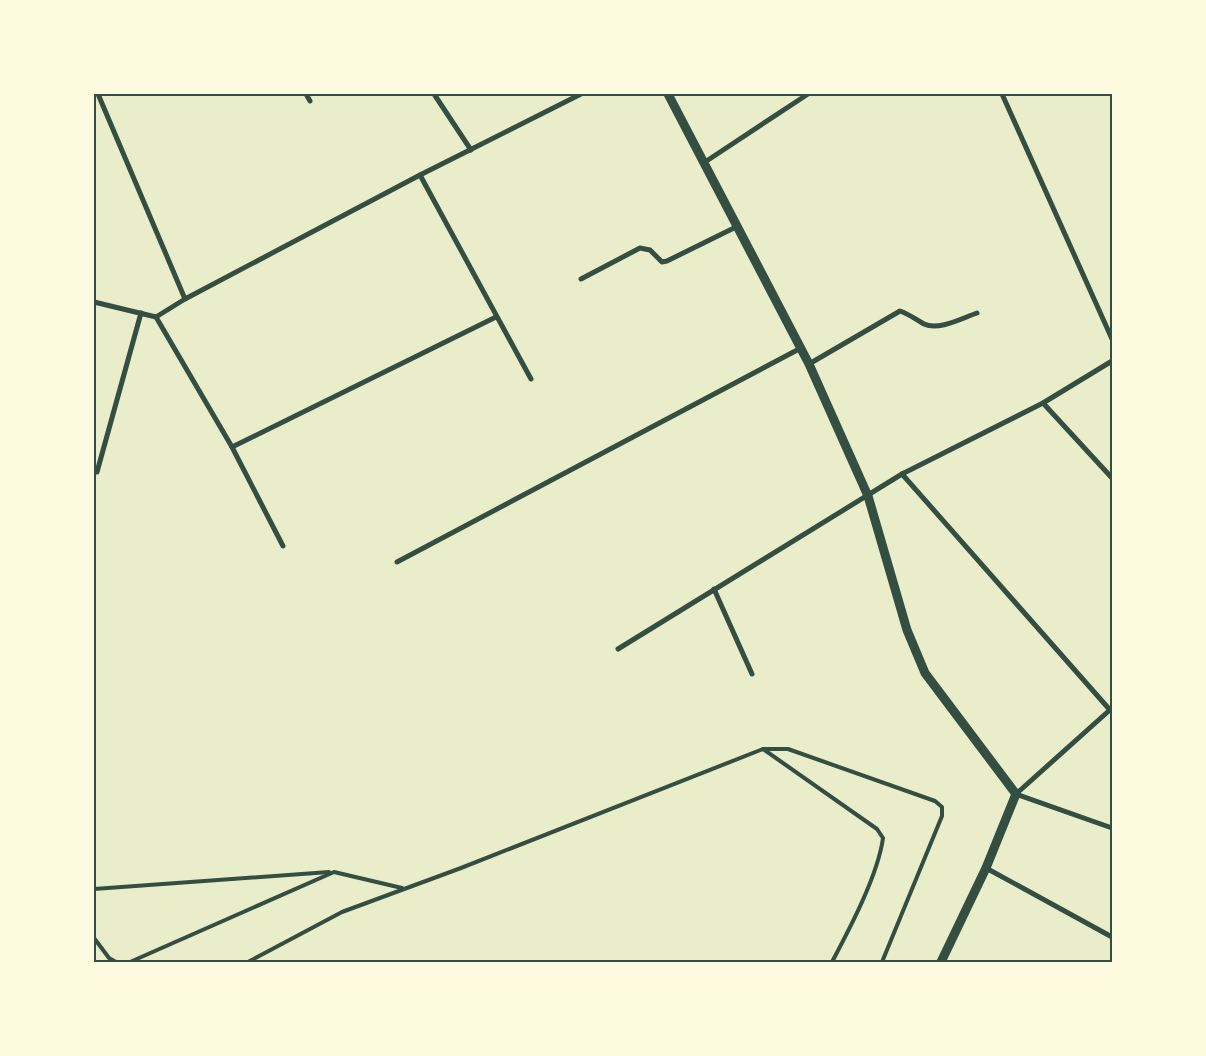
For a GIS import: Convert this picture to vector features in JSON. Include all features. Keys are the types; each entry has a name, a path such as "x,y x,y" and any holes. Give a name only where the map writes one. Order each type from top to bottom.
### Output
{"street":[{"path":"98,94 185,299"},
{"path":"306,94 310,101"},
{"path":"434,94 471,150"},
{"path":"156,317 185,299 420,175 582,94"},
{"path":"668,94 809,364 868,496 906,630 925,673 1016,794 1112,828"},
{"path":"705,162 808,94"},
{"path":"1002,94 1112,339"},
{"path":"420,175 531,379"},
{"path":"581,278 640,248 650,250 662,262 667,261 738,225"},
{"path":"94,302 156,317 232,447 283,546"},
{"path":"809,364 900,311 908,313 931,326 938,326 977,313"},
{"path":"97,472 141,312"},
{"path":"232,447 496,317"},
{"path":"397,562 801,348"},
{"path":"618,649 902,474 1043,403 1112,361"},
{"path":"1043,403 1112,478"},
{"path":"902,474 1111,709 1016,794 986,868 940,962"},
{"path":"714,589 752,674"},
{"path":"986,868 1112,937"}],"lane":[{"path":"248,962 342,912 461,868 763,750 788,749 935,801 942,807 942,816 882,962"},
{"path":"763,750 877,829 883,838 882,849 869,883 832,962"},
{"path":"94,889 334,872 403,888"},
{"path":"130,962 334,872"},
{"path":"94,938 109,958 116,962"}]}
